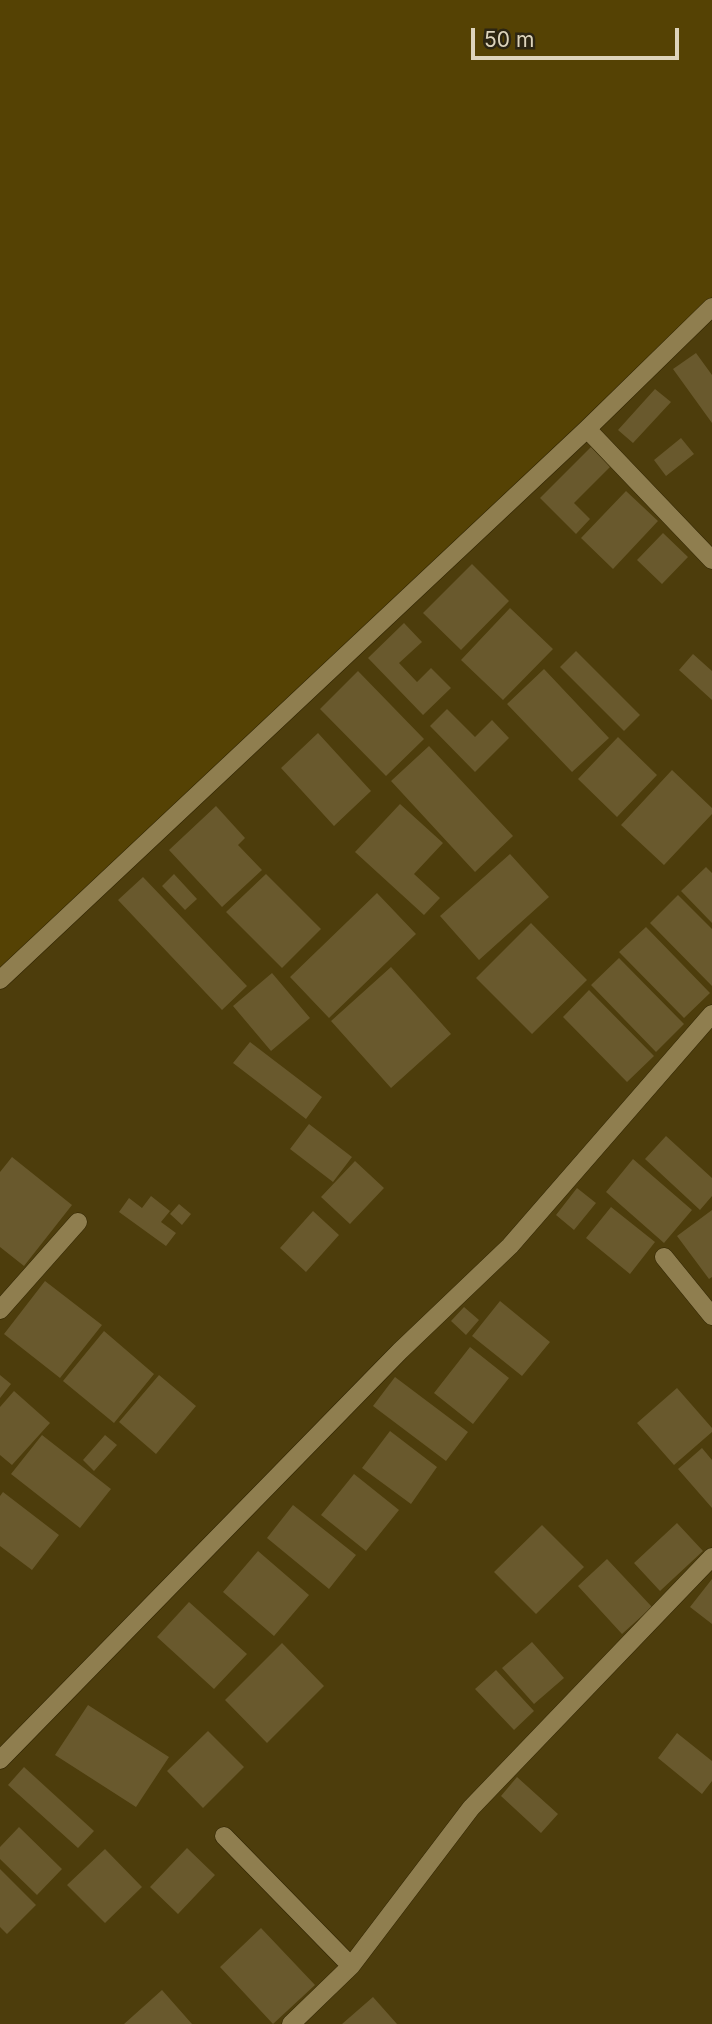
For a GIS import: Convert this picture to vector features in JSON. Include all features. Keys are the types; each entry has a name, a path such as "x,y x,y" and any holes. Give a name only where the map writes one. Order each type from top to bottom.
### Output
{"street":[{"path":"0,980 587,429 712,307"},
{"path":"587,429 712,560"},
{"path":"0,1760 400,1351 510,1246 712,1014"},
{"path":"0,1310 78,1222"},
{"path":"664,1257 712,1316"},
{"path":"291,2024 351,1966 471,1808 712,1556"},
{"path":"223,1836 351,1966"}],"shaded area":[{"path":"0,0 712,0 712,297 0,974"}],"building":[{"path":"696,353 712,375 712,423 673,369"},
{"path":"655,389 671,402 633,443 618,430"},
{"path":"681,438 694,454 666,476 654,460"},
{"path":"591,447 610,467 574,503 590,519 576,534 540,498"},
{"path":"626,491 658,521 613,569 581,538"},
{"path":"663,533 688,557 662,584 637,560"},
{"path":"472,564 509,601 461,650 423,613"},
{"path":"510,608 553,649 503,700 461,660"},
{"path":"404,623 422,642 399,663 417,682 431,668 451,688 423,715 368,658"},
{"path":"576,651 640,715 624,731 560,667"},
{"path":"693,654 712,671 712,700 679,670"},
{"path":"544,669 609,738 572,772 507,704"},
{"path":"358,671 424,739 386,776 320,709"},
{"path":"447,709 475,737 492,720 509,738 475,772 430,726"},
{"path":"318,733 371,791 334,826 281,768"},
{"path":"618,737 657,775 617,817 578,779"},
{"path":"429,746 513,836 475,872 391,781"},
{"path":"672,770 712,808 712,814 664,865 621,825"},
{"path":"400,804 443,843 414,874 440,898 424,915 355,852"},
{"path":"216,806 245,838 238,845 262,870 222,907 169,850"},
{"path":"510,854 549,897 479,960 440,916"},
{"path":"706,867 712,873 712,923 681,891"},
{"path":"174,874 197,899 185,910 162,886"},
{"path":"266,874 321,929 282,968 226,912"},
{"path":"143,877 247,986 222,1010 118,900"},
{"path":"377,893 416,934 329,1018 290,977"},
{"path":"678,895 712,929 712,986 650,923"},
{"path":"531,923 587,980 532,1034 476,978"},
{"path":"646,927 710,993 684,1018 619,952"},
{"path":"619,958 684,1024 656,1052 591,985"},
{"path":"391,967 451,1034 391,1088 331,1021"},
{"path":"272,973 310,1018 271,1051 233,1006"},
{"path":"589,990 654,1056 627,1082 563,1017"},
{"path":"250,1042 322,1097 306,1119 233,1063"},
{"path":"309,1124 352,1157 333,1182 290,1149"},
{"path":"666,1136 712,1178 712,1196 700,1210 645,1159"},
{"path":"12,1157 72,1205 24,1266 0,1247 0,1172"},
{"path":"633,1159 692,1210 664,1243 606,1192"},
{"path":"355,1161 384,1188 350,1224 321,1197"},
{"path":"577,1188 596,1203 574,1230 556,1215"},
{"path":"151,1196 170,1211 161,1222 176,1233 166,1246 119,1212 129,1198 142,1208"},
{"path":"179,1204 191,1214 182,1225 170,1214"},
{"path":"611,1207 655,1242 630,1274 586,1238"},
{"path":"712,1210 712,1277 709,1279 677,1236"},
{"path":"313,1211 339,1235 306,1272 280,1248"},
{"path":"45,1281 102,1325 60,1378 4,1334"},
{"path":"500,1301 550,1342 522,1376 472,1336"},
{"path":"464,1307 479,1320 466,1335 451,1321"},
{"path":"104,1331 154,1374 114,1423 63,1381"},
{"path":"470,1347 509,1378 473,1424 434,1393"},
{"path":"0,1375 11,1384 0,1398"},
{"path":"159,1375 196,1406 156,1454 119,1422"},
{"path":"395,1377 468,1432 446,1461 373,1406"},
{"path":"677,1388 712,1428 712,1432 674,1465 637,1423"},
{"path":"14,1391 50,1423 12,1465 0,1455 0,1407"},
{"path":"390,1431 437,1467 411,1504 362,1468"},
{"path":"42,1435 111,1489 80,1528 11,1474"},
{"path":"105,1435 117,1445 94,1471 83,1460"},
{"path":"702,1448 712,1460 712,1508 678,1469"},
{"path":"354,1474 399,1510 366,1551 321,1515"},
{"path":"3,1492 59,1535 32,1570 0,1546 0,1496"},
{"path":"293,1505 356,1555 329,1589 267,1538"},
{"path":"677,1523 703,1551 660,1591 634,1563"},
{"path":"542,1525 584,1567 536,1614 494,1572"},
{"path":"258,1551 309,1595 274,1636 223,1592"},
{"path":"607,1559 652,1607 622,1634 578,1586"},
{"path":"712,1579 712,1624 690,1607"},
{"path":"189,1602 247,1654 214,1689 157,1637"},
{"path":"532,1642 564,1678 534,1704 502,1668"},
{"path":"282,1643 324,1686 267,1743 225,1700"},
{"path":"496,1670 534,1711 514,1730 475,1689"},
{"path":"88,1705 169,1757 136,1807 55,1755"},
{"path":"208,1731 244,1767 203,1808 167,1771"},
{"path":"677,1733 712,1761 712,1781 702,1794 658,1758"},
{"path":"24,1767 94,1831 78,1848 8,1785"},
{"path":"517,1777 558,1814 541,1833 501,1796"},
{"path":"19,1827 62,1869 37,1895 0,1859 0,1847"},
{"path":"187,1848 215,1875 178,1914 150,1887"},
{"path":"105,1849 142,1887 105,1923 67,1885"},
{"path":"0,1869 36,1905 7,1934 0,1927"},
{"path":"261,1928 315,1985 273,2024 220,1967"},
{"path":"162,1990 192,2024 124,2024"},
{"path":"373,1997 397,2024 342,2024"}]}
